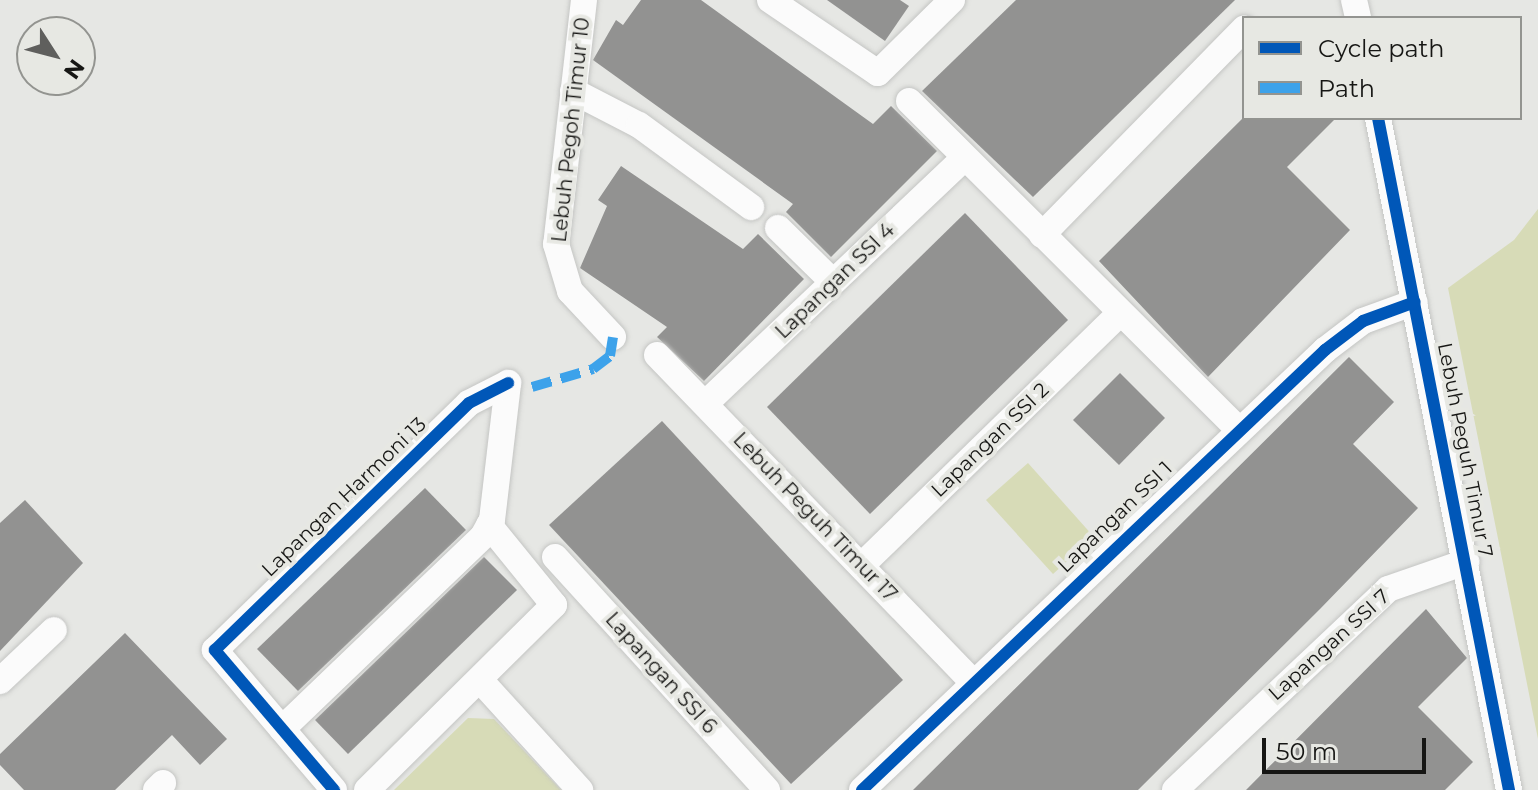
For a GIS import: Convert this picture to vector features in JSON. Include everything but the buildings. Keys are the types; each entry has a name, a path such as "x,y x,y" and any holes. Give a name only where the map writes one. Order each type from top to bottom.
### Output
{"street":[{"name":"Lebuh Pegoh Timur 10","path":"584,0 556,244 570,291 613,337"},
{"path":"770,0 878,73 952,0"},
{"path":"1042,235 1242,31"},
{"path":"573,91 639,125 751,207"},
{"path":"909,101 1119,314 1238,429"},
{"name":"Lebuh Peguh Timur 7","path":"1378,120 1509,790"},
{"name":"Lapangan SSI 4","path":"706,403 964,158"},
{"path":"778,228 833,282"},
{"name":"Lapangan SSI 1","path":"862,790 972,681 1238,429 1363,321 1415,302"},
{"name":"Lapangan SSI 2","path":"861,566 1119,314"},
{"name":"Lebuh Peguh Timur 17","path":"657,355 972,681"},
{"name":"Lapangan Harmoni 13","path":"282,729 215,650 469,403 508,383 489,525"},
{"path":"334,790 282,729 489,525 553,596 548,614 367,790"},
{"name":"Lapangan SSI 6","path":"555,557 767,790"},
{"name":"Lapangan SSI 7","path":"1175,790 1388,589 1466,562"},
{"path":"0,681 54,630"},
{"path":"480,680 580,790"}],"green space":[{"path":"1538,209 1538,739 1448,288 1514,240"},
{"path":"1028,463 1094,537 1053,574 986,500"},
{"path":"468,718 494,719 561,790 394,790"}],"marked path":[{"path":"532,387 593,369 610,356 613,337"}],"cycle path":[{"path":"1378,120 1509,790"},
{"path":"862,790 1325,350 1363,321 1415,302"},
{"path":"334,790 215,650 469,403 508,383"}]}
